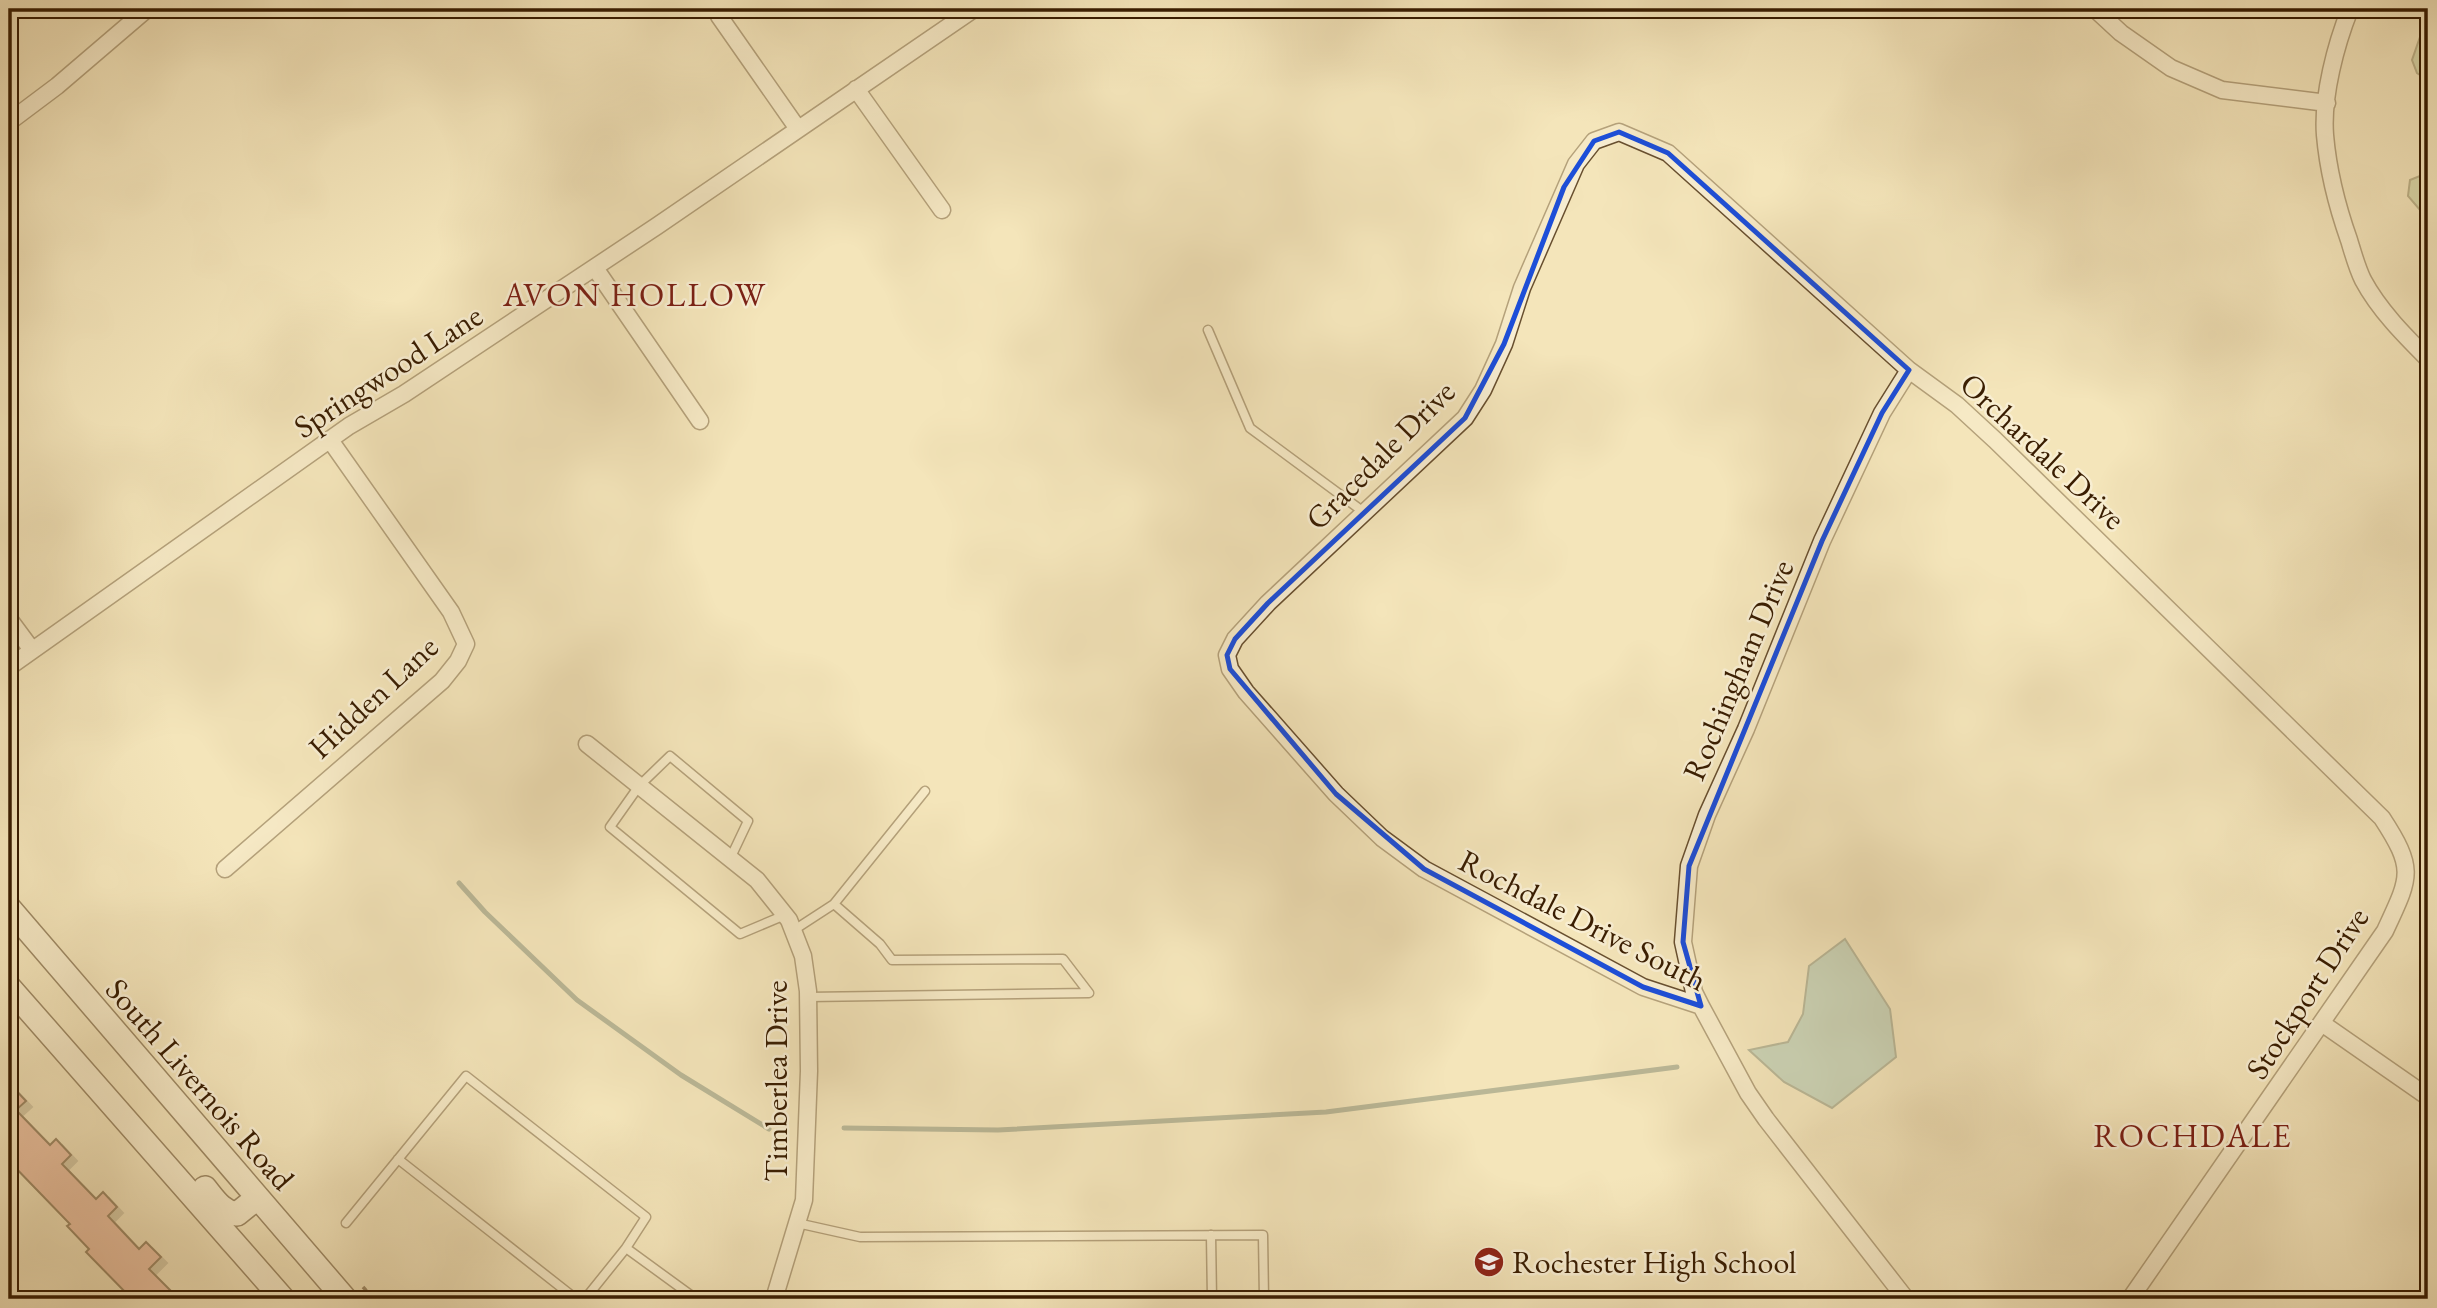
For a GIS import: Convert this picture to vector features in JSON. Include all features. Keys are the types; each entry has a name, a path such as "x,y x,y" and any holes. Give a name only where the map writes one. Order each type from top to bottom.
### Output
{"main road":[{"name":"South Livernois Road","path":"9,908 345,1299"},
{"path":"9,930 46,953"},
{"path":"9,986 283,1299"},
{"path":"113,1105 149,1124 224,1210 237,1214 257,1198"}],"street":[{"path":"9,122 57,86 147,9"},
{"name":"Springwood Lane","path":"9,667 330,440 595,268 974,9"},
{"path":"2095,9 2121,33 2171,68 2222,90 2327,103"},
{"path":"2350,9 2340,34 2327,103 2325,133 2340,215 2363,280 2402,334 2428,359"},
{"path":"719,16 798,129"},
{"path":"856,89 942,209"},
{"name":"Orchardale Drive","path":"1619,132 1668,153 1909,370 1957,405 2382,818 2400,846"},
{"name":"Gracedale Drive","path":"1227,655 1235,639 1268,603 1465,418 1483,390 1504,344 1522,288 1576,164 1594,141 1619,132"},
{"path":"595,268 700,421"},
{"name":"Rochingham Drive","path":"1701,1006 1693,992 1683,942 1689,866 1707,816 1746,729 1822,541 1882,414 1909,370"},
{"name":"Hidden Lane","path":"225,869 442,681 458,661 466,644 451,612 330,440"},
{"path":"9,619 32,650"},
{"name":"Rochdale Drive South","path":"1227,655 1230,669 1246,692 1336,794 1382,838 1413,862 1643,987 1701,1006 1742,1082 1766,1119 1906,1299"},
{"name":"Timberlea Drive","path":"587,744 757,880 785,915 803,957 808,997 804,1200 774,1299"},
{"name":"Stockport Drive","path":"2130,1299 2385,931 2404,889 2407,869 2400,846"},
{"path":"2323,1024 2428,1097"}],"lane":[{"path":"1208,330 1250,428 1365,513"},
{"path":"730,859 748,821 670,756 639,786 610,827 740,934 785,915"},
{"path":"793,930 834,904 925,791"},
{"path":"808,997 1089,993 1063,959 892,960 880,944 834,904"},
{"path":"346,1223 466,1076 646,1217 626,1248 585,1299"},
{"path":"398,1159 576,1299"},
{"path":"797,1223 860,1237 1263,1234 1264,1299"},
{"path":"1211,1235 1212,1299"},
{"path":"626,1248 696,1299"}],"highlighted area":[{"path":"1619,132 1668,153 1909,370 1882,413 1822,541 1689,866 1683,942 1701,1006 1643,987 1424,869 1336,794 1230,669 1227,655 1235,639 1268,603 1465,418 1504,344 1564,187 1594,141"}],"green space":[{"path":"2428,34 2428,80 2417,73 2412,60 2420,37"},
{"path":"2423,154 2428,154 2428,206 2420,210 2408,196 2410,180 2420,176"}],"shaded area":[{"path":"1845,939 1890,1009 1896,1057 1832,1108 1784,1082 1749,1050 1788,1042 1803,1014 1809,966"}],"building":[{"path":"9,1083 26,1101 16,1110 50,1145 56,1139 71,1155 62,1164 96,1199 103,1192 117,1207 108,1216 139,1249 146,1242 161,1257 149,1269 179,1299 132,1299 86,1252 89,1249 67,1226 70,1224 9,1161"}],"waterway":[{"path":"459,883 485,912 577,1000 681,1075 769,1129"},
{"path":"844,1128 998,1130 1326,1112 1677,1067"}],"place":[{"name":"Rochester High School","path":"1489,1262"}],"district":[{"name":"AVON HOLLOW","path":"635,294"},
{"name":"ROCHDALE","path":"2193,1135"}]}
